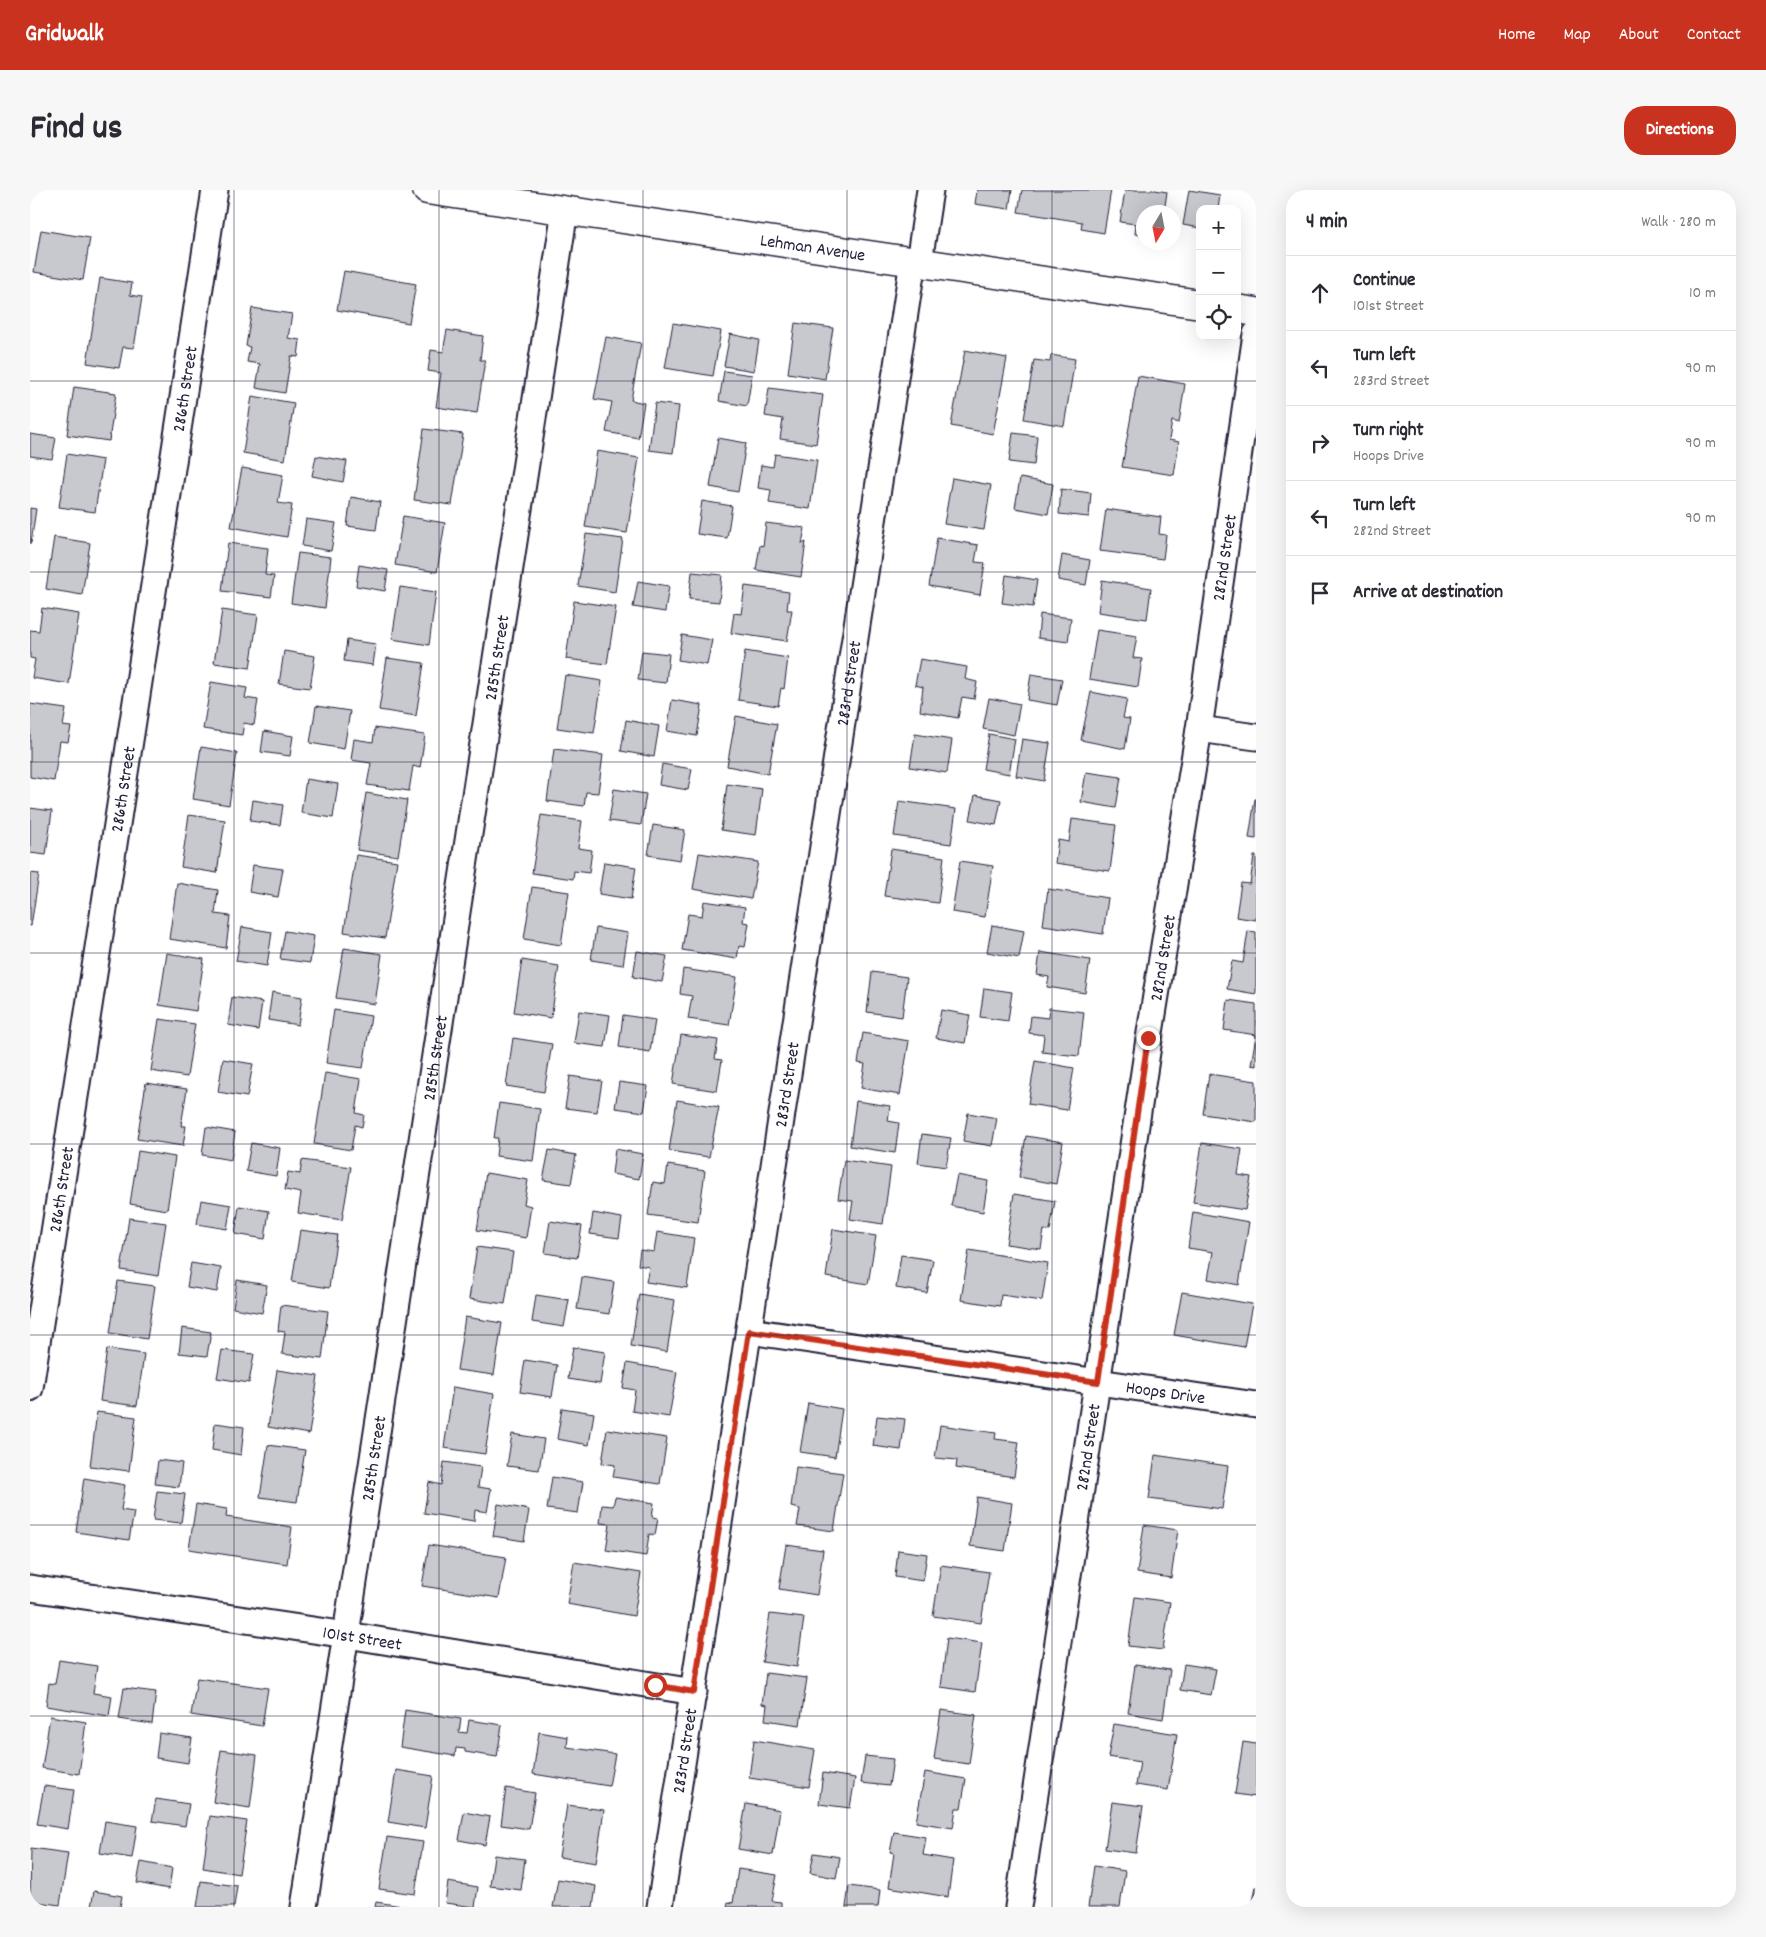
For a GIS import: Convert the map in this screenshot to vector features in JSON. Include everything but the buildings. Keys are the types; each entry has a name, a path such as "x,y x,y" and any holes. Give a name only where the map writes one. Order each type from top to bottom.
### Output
{"street":[{"name":"286th Street","path":"30,1388 215,190"},
{"name":"Lehman Avenue","path":"427,190 1196,303"},
{"name":"283rd Street","path":"660,1907 916,262 930,190"},
{"name":"285th Street","path":"304,1907 565,210"},
{"path":"1241,310 1256,312"},
{"name":"282nd Street","path":"1018,1907 1148,1038 1199,729 1256,334"},
{"path":"1199,729 1256,737"},
{"name":"Hoops Drive","path":"749,1331 1256,1405"},
{"name":"101st Street","path":"30,1588 347,1635 694,1692"}],"route":[{"path":"655,1685 694,1692 749,1331 1098,1382 1148,1038"}]}
